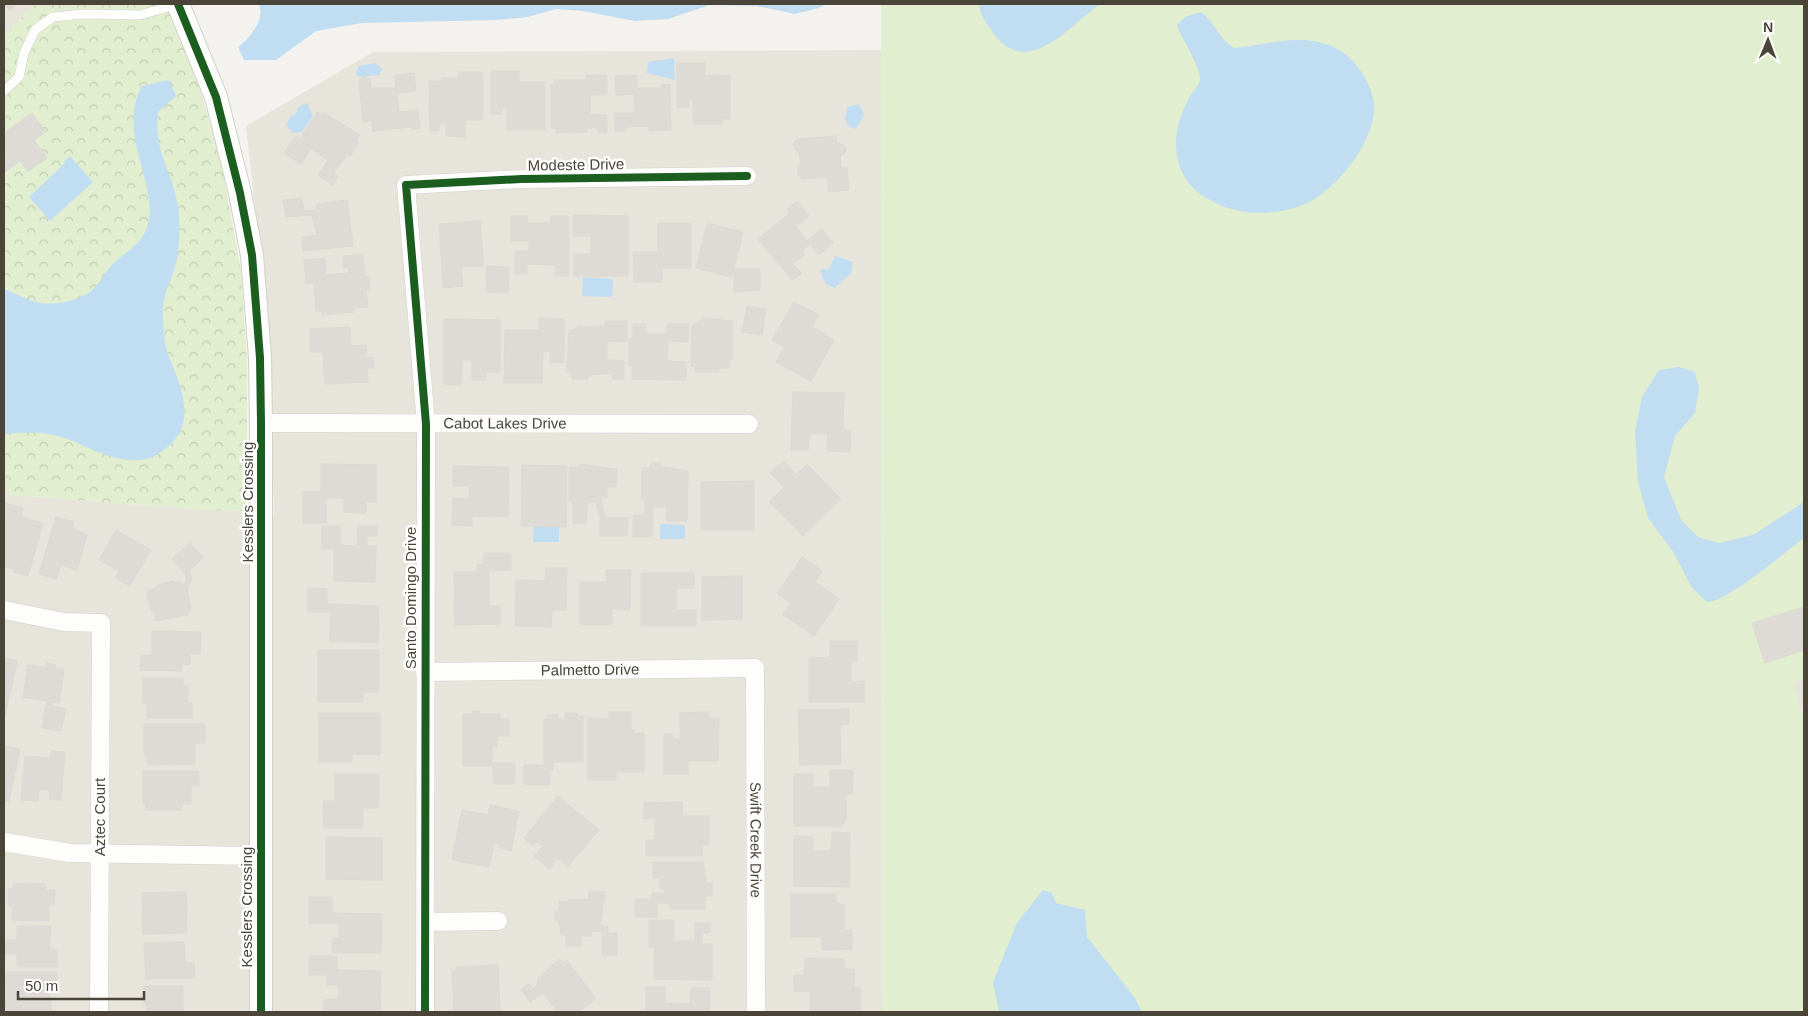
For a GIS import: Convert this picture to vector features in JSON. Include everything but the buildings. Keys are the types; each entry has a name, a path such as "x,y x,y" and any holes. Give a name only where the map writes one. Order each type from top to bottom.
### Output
{"street":[{"name":"Kesslers Crossing","path":"178,4 216,97 240,192 252,255 260,358 261,424 260,1012"},
{"name":"Modeste Drive","path":"406,185 521,180 747,176"},
{"name":"Santo Domingo Drive","path":"406,185 426,424 424,672 425,1012"},
{"name":"Cabot Lakes Drive","path":"261,424 749,424"},
{"name":"Aztec Court","path":"4,610 64,622 101,623 99,1012"},
{"name":"Palmetto Drive","path":"424,672 755,668"},
{"name":"Swift Creek Drive","path":"755,668 756,1012"},
{"path":"4,842 70,853 261,856"},
{"path":"426,922 498,921"}],"lane":[{"path":"4,91 19,77 24,53 35,30 53,17 83,14 140,15 178,4"}],"shaded area":[{"path":"4,4 36,4 4,35"},
{"path":"881,50 882,1012 4,1012 4,493 203,510 247,511 274,515 269,329 246,126 373,52"},
{"path":"1804,679 1804,719 1793,683"}],"green space":[{"path":"36,4 169,4 188,46 222,168 241,270 247,363 247,511 203,510 4,493 4,35"},
{"path":"881,4 1804,4 1804,1012 882,1012"}],"water":[{"path":"259,4 826,4 819,8 795,14 757,6 710,5 668,19 635,21 583,11 556,9 528,17 497,20 362,23 316,31 276,60 244,60 238,47 256,28 260,16"},
{"path":"979,4 1100,4 1048,44 1035,50 1021,52 1007,47 994,34 982,16"},
{"path":"1201,12 1224,40 1234,48 1294,40 1320,42 1343,53 1353,61 1363,75 1370,89 1374,104 1369,133 1352,163 1340,177 1328,189 1303,205 1264,213 1235,210 1207,199 1192,187 1184,176 1177,157 1176,138 1180,119 1188,100 1200,81 1200,76 1177,25 1185,17"},
{"path":"674,58 675,80 647,73 648,62"},
{"path":"376,63 382,69 379,75 360,77 356,74 359,66"},
{"path":"169,80 176,96 158,112 157,126 158,139 176,194 179,214 177,256 163,304 166,348 183,400 183,424 178,435 169,446 155,456 136,460 111,456 62,437 49,434 32,432 4,434 4,289 28,300 46,304 70,301 84,296 93,290 113,263 143,236 150,214 149,197 136,143 135,105 142,86"},
{"path":"307,103 313,116 302,132 293,133 286,125 290,117 296,114 298,107"},
{"path":"859,104 864,115 856,129 849,126 845,120 847,107"},
{"path":"70,156 93,182 50,221 29,197"},
{"path":"835,256 853,262 851,273 835,288 826,284 820,270 829,269"},
{"path":"583,277 613,279 612,297 582,296"},
{"path":"1678,367 1694,371 1699,387 1695,413 1675,436 1664,477 1681,520 1698,537 1719,543 1753,535 1804,502 1804,538 1741,586 1716,600 1707,602 1692,588 1674,553 1648,518 1638,481 1635,431 1642,397 1659,370"},
{"path":"660,524 685,525 685,539 660,539"},
{"path":"534,526 559,527 559,542 533,542"},
{"path":"1043,890 1052,893 1056,903 1085,910 1087,937 1135,998 1142,1012 999,1012 993,982 1017,923"}],"cycle path":[{"path":"178,4 216,97 240,193 252,255 260,358 261,423 261,1012"},
{"path":"425,1012 426,424 406,185 521,179 747,176"}]}
